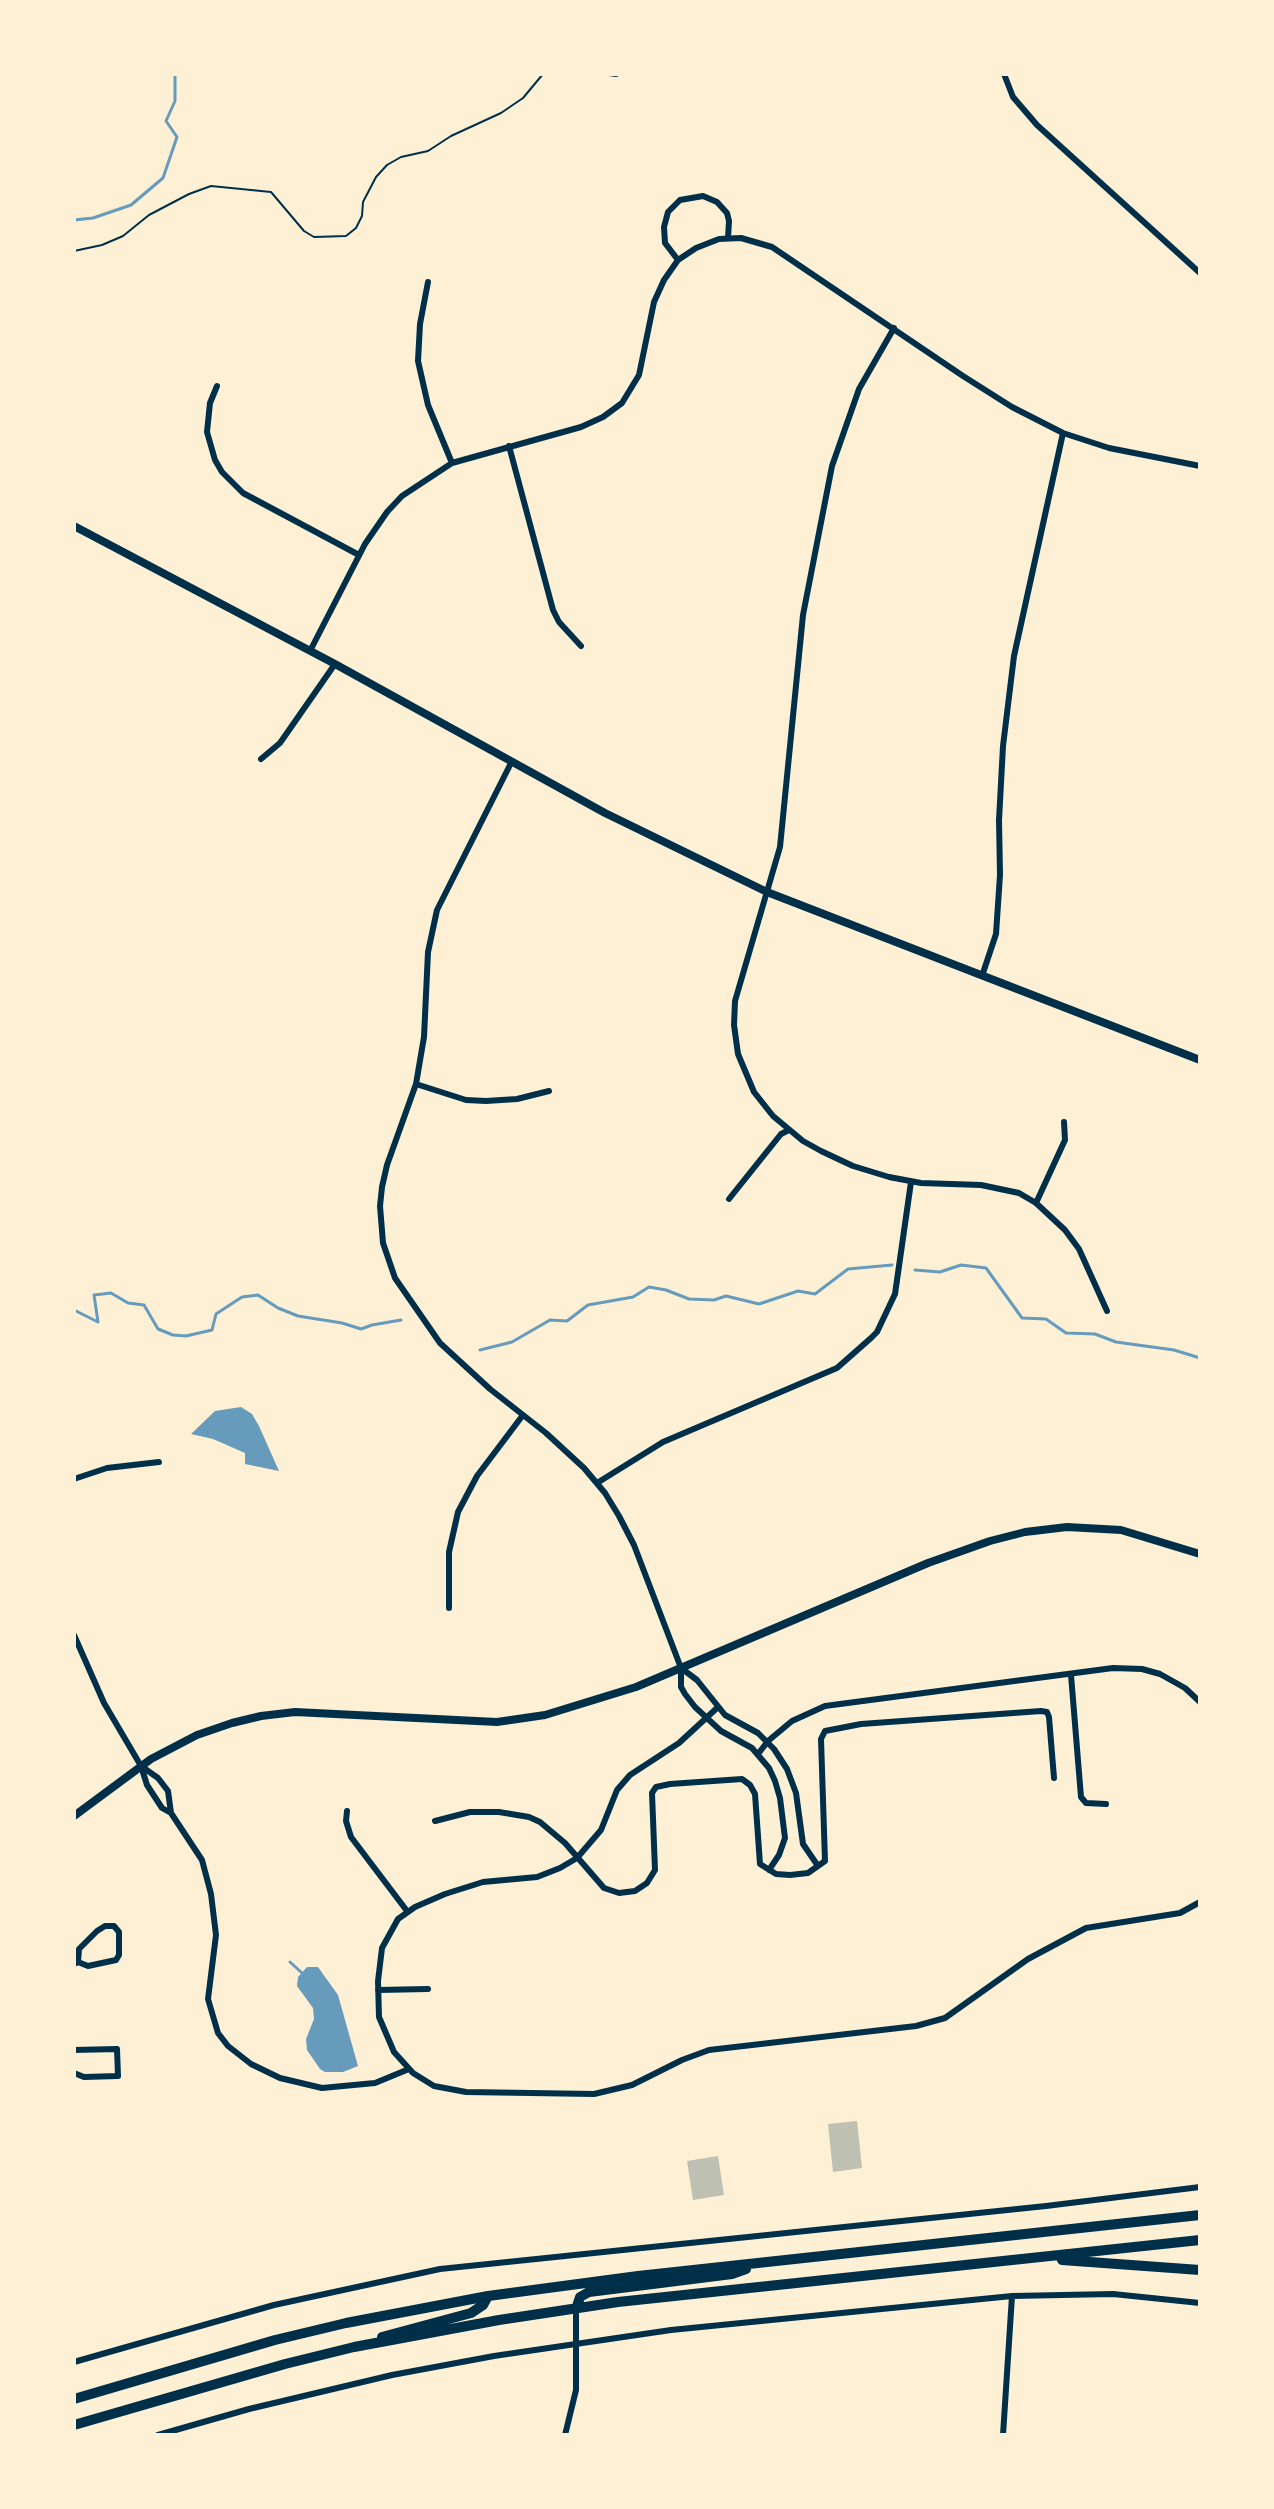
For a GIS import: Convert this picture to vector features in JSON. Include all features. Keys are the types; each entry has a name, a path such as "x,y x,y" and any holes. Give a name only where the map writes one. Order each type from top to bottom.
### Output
{"main road":[{"path":"74,2399 275,2340 488,2296 638,2276 1200,2214"},
{"path":"74,2425 215,2382 354,2347 576,2309 1200,2240"},
{"path":"1036,2259 1200,2270"},
{"path":"576,2309 580,2297 589,2292 732,2274 754,2264"},
{"path":"354,2347 399,2330 471,2313 483,2305 488,2296"}],"street":[{"path":"1004,74 1013,97 1037,125 1200,273"},
{"path":"678,260 665,243 664,227 668,212 680,200 703,196 717,202 723,207 729,221 728,238"},
{"path":"310,651 370,535 394,503 452,463 581,427 603,417 622,403 639,375 659,288 678,260 696,248 728,238 741,238 772,247 1012,407 1063,433 1109,448 1200,466"},
{"path":"428,282 420,324 418,361 428,405 452,463"},
{"path":"894,328 859,389 832,466 803,615 783,825 767,892 736,990 734,1036 741,1066 754,1092 773,1116 803,1141 853,1166 911,1182 981,1185 1019,1193 1036,1203 1065,1230 1079,1249 1107,1311"},
{"path":"217,386 210,403 207,432 222,472 243,493 359,555"},
{"path":"982,976 996,934 1006,709 1014,656 1063,433"},
{"path":"509,446 553,610 559,622 581,646"},
{"path":"74,526 335,664 617,820 767,892 1200,1060"},
{"path":"261,759 280,743 335,664"},
{"path":"511,763 445,888 437,910 428,952 424,1037 416,1084 387,1165 382,1187 381,1233 390,1268 412,1306 441,1345 584,1468 597,1483 634,1545 681,1668 681,1687 695,1707 721,1731 742,1740 758,1754 775,1781 785,1838 769,1870"},
{"path":"416,1084 466,1100 517,1099 549,1091"},
{"path":"1036,1203 1065,1140 1064,1122"},
{"path":"729,1199 781,1134 789,1130"},
{"path":"597,1483 663,1442 837,1368 871,1338 895,1294 911,1182"},
{"path":"449,1608 449,1552 458,1512 477,1476 523,1415"},
{"path":"74,1479 107,1468 159,1462"},
{"path":"74,1816 141,1766 207,1731 261,1716 295,1712 464,1721 523,1719 573,1707 636,1687 928,1563 1025,1532 1067,1527 1121,1530 1200,1554"},
{"path":"74,1635 104,1703 141,1766 147,1785 162,1808 171,1813"},
{"path":"681,1668 697,1680 717,1708 768,1741 787,1769 796,1793 803,1844 818,1866"},
{"path":"758,1754 792,1721 825,1706 1113,1668 1151,1671 1169,1678 1200,1702"},
{"path":"1071,1675 1081,1797 1086,1803 1106,1804"},
{"path":"717,1708 679,1743 630,1775 617,1790 601,1830 577,1858 537,1877 473,1884 425,1901 398,1919 384,1940 378,1965 378,1990 382,2029 394,2052 409,2069 434,2086 466,2092 594,2094 618,2090 709,2050 891,2030 936,2022 961,2009 1028,1959 1086,1928 1180,1913 1200,1902"},
{"path":"435,1821 470,1812 517,1814 540,1822 565,1843 604,1888 619,1893 635,1891 647,1883 655,1870 651,1801 656,1787 670,1784 742,1779 755,1794 760,1864 776,1874 790,1875 808,1873 825,1861 821,1739 825,1731 861,1724 1047,1712 1054,1778"},
{"path":"141,1766 158,1778 168,1791 171,1813 202,1860 211,1894 216,1935 208,1999 218,2033 228,2046 251,2064 280,2078 322,2088 375,2083 409,2069"},
{"path":"155,1798 168,1791"},
{"path":"347,1811 346,1821 351,1837 407,1911"},
{"path":"105,1926 114,1926 119,1932 119,1955 116,1960 88,1966 76,1963 79,1949 97,1931 105,1926"},
{"path":"378,1990 428,1989"},
{"path":"74,2050 117,2049 118,2076 84,2077 74,2073"},
{"path":"74,2362 258,2309 440,2269 1017,2210 1200,2187"},
{"path":"158,2435 351,2383 439,2365 671,2330 1012,2296 1113,2294 1200,2303"},
{"path":"1003,2435 1012,2296"},
{"path":"565,2435 576,2390 576,2309"}],"path":[{"path":"74,251 102,245 123,236 170,203 221,185 271,192 304,231 314,237 346,236 356,228 362,216 363,202 376,177 387,165 401,157 428,151 451,136 501,113 523,98 543,74"},
{"path":"601,74 621,74"}],"water":[{"path":"241,1407 252,1414 279,1471 245,1464 245,1453 213,1439 191,1434 215,1411"},
{"path":"307,1967 318,1967 338,1995 358,2066 343,2072 325,2072 307,2050 306,2039 314,2019 313,2008 297,1986 298,1977"}],"building":[{"path":"857,2121 862,2168 833,2172 828,2124"},
{"path":"718,2156 724,2195 693,2200 687,2161"}],"waterway":[{"path":"74,220 93,218 131,205 163,178 177,137 166,121 175,101 175,74"},
{"path":"480,1350 512,1342 550,1320 567,1321 588,1305 633,1297 649,1287 689,1299 714,1300 726,1296 759,1304 798,1291 815,1294 848,1269 892,1265"},
{"path":"915,1270 940,1272 961,1265 986,1268 1022,1318 1046,1319 1066,1333 1095,1334 1116,1342 1174,1350 1200,1358"},
{"path":"74,1310 98,1322 94,1295 111,1293 128,1303 144,1305 158,1329 186,1336 212,1330 216,1314 242,1297 258,1295 298,1316 361,1329 401,1320"},
{"path":"290,1962 302,1973"}]}
